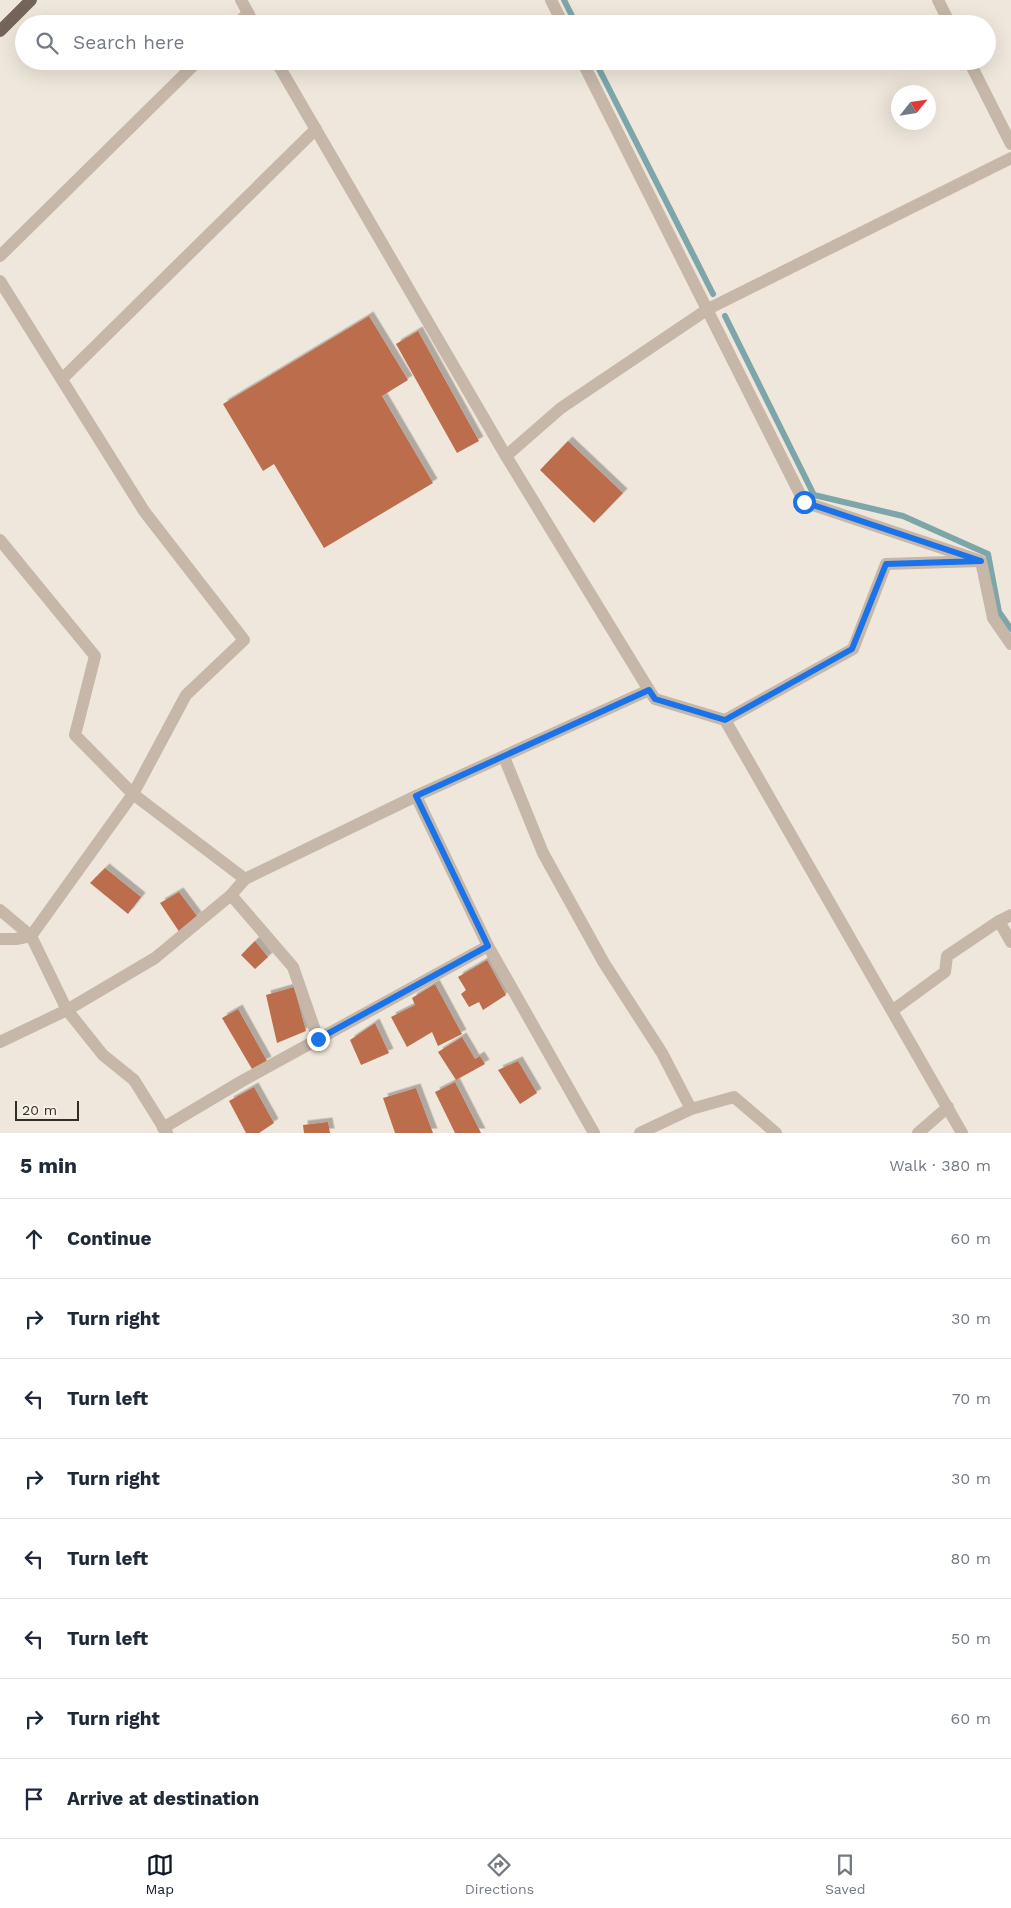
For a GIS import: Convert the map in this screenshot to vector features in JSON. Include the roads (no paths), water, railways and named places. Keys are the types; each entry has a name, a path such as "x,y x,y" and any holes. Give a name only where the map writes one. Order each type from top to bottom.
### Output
{"main road":[{"path":"15,15 30,0"},
{"path":"0,31 15,16"}],"street":[{"path":"241,0 249,15"},
{"path":"551,0 558,15"},
{"path":"938,0 946,15"},
{"path":"0,256 189,70"},
{"path":"281,70 506,456 649,690 655,699 725,720 962,1133"},
{"path":"587,70 804,502 981,561"},
{"path":"974,70 1011,144"},
{"path":"62,379 316,129"},
{"path":"506,456 561,408 708,309 1011,158"},
{"path":"0,281 144,511 244,640 186,695 133,794 31,936 16,939 0,939"},
{"path":"0,540 95,656 75,735 133,794 245,878"},
{"path":"981,561 993,618 1011,644"},
{"path":"725,720 852,649 886,564 981,561"},
{"path":"0,1042 67,1010 155,958 231,895 245,878 416,796 649,690"},
{"path":"504,757 543,853 604,963 662,1053 691,1109"},
{"path":"416,796 488,946 594,1133"},
{"path":"231,895 293,968 318,1039"},
{"path":"0,910 31,936 67,1010 103,1054 134,1080 165,1130 242,1081 488,946"},
{"path":"893,1010 945,972 948,956 1005,918 1011,942"},
{"path":"640,1133 691,1109 734,1097 776,1133"},
{"path":"918,1133 948,1107"}],"waterway":[{"path":"564,0 572,15"},
{"path":"600,70 713,294"},
{"path":"725,316 814,495 903,516 988,554 999,612 1011,629"}]}
